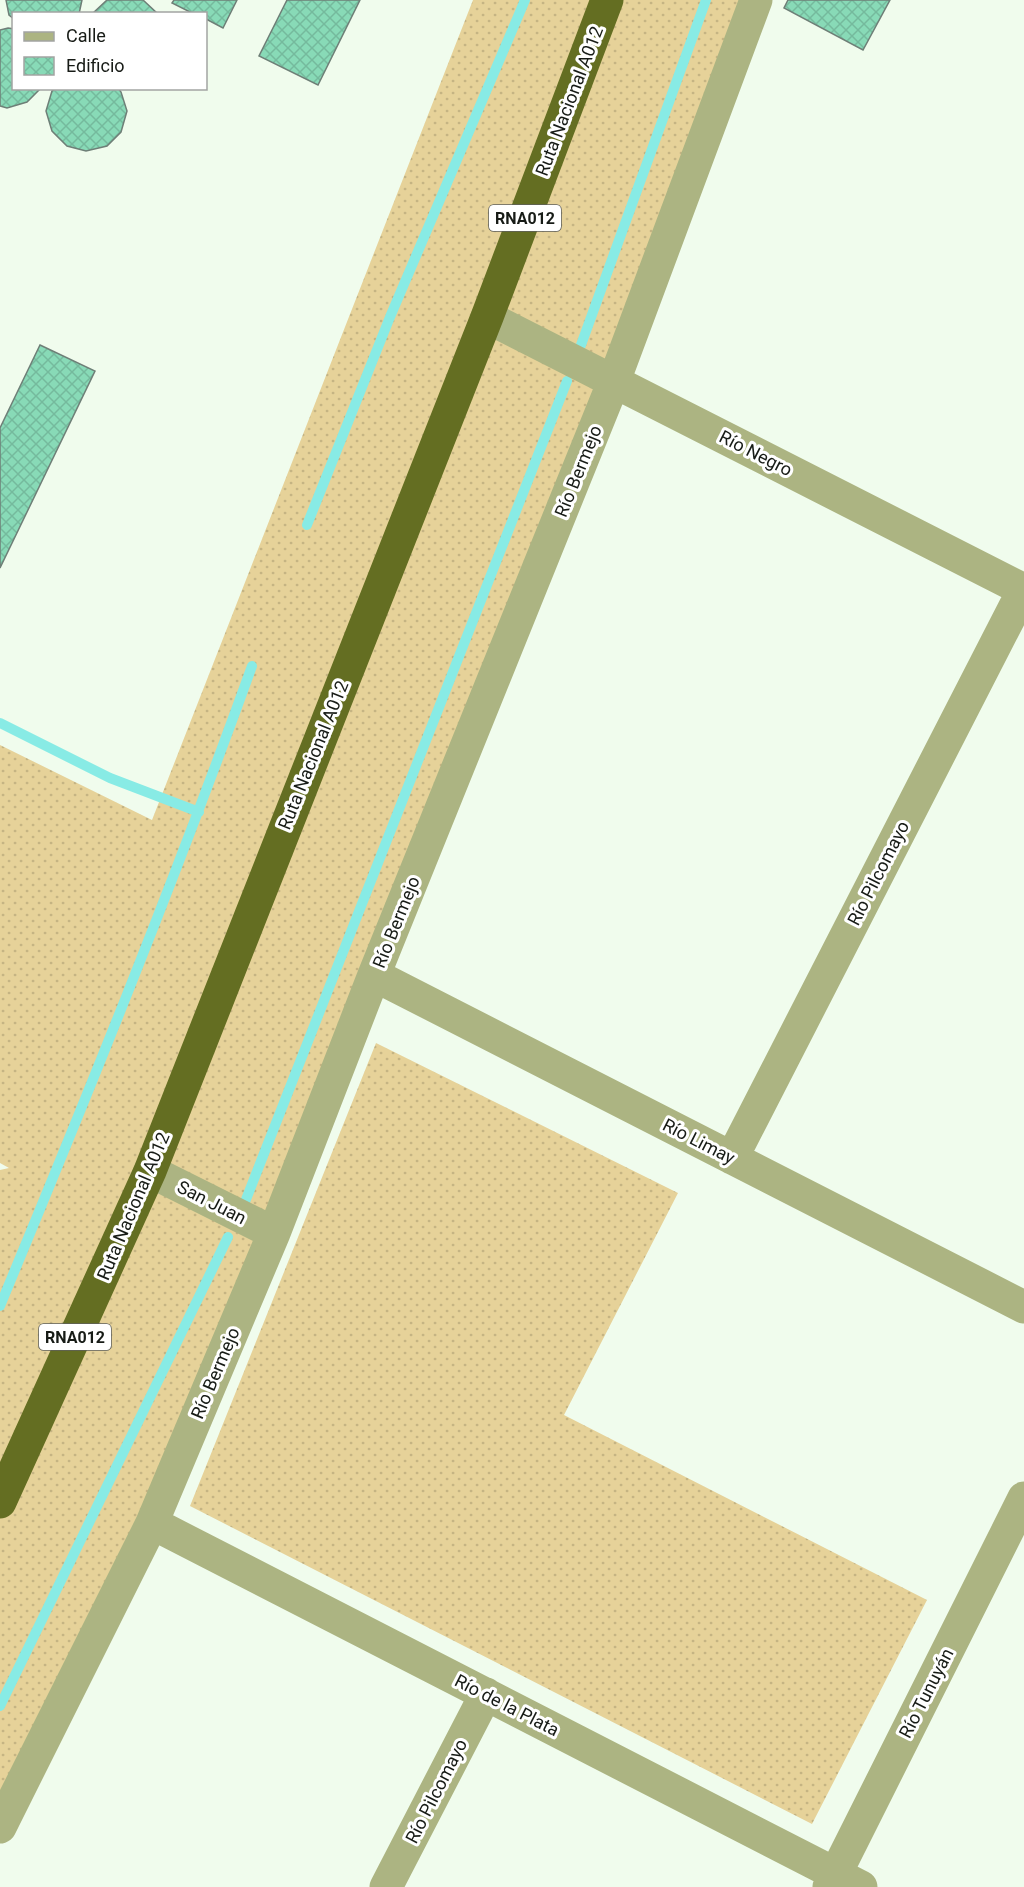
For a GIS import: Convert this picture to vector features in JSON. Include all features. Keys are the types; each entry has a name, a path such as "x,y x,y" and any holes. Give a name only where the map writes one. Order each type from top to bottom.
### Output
{"highway":[{"name":"Ruta Nacional A012","path":"0,1502 150,1171 487,316 608,0"}],"street":[{"name":"Río Bermejo","path":"0,1827 152,1523 274,1233 374,975 614,381 756,0"},
{"name":"Río Negro","path":"487,316 1024,590"},
{"name":"Río Pilcomayo","path":"732,1158 1024,590"},
{"name":"Río Limay","path":"374,975 1024,1307"},
{"name":"San Juan","path":"150,1171 274,1233"},
{"name":"Río Tunuyán","path":"842,1883 1024,1498"},
{"name":"Río de la Plata","path":"152,1523 486,1694 842,1883"},
{"name":"Río Pilcomayo","path":"386,1887 486,1694"}],"shaded area":[{"path":"473,0 756,0 274,1233 0,1827 0,1170 9,1168 0,1163 0,745 152,820"},
{"path":"376,1043 678,1193 564,1415 927,1600 812,1824 190,1506"}],"building":[{"path":"6,0 82,0 79,12 12,12 12,17 9,15"},
{"path":"107,0 143,0 156,12 94,12"},
{"path":"174,0 237,0 223,28 207,20 207,12 190,12 172,3"},
{"path":"287,0 360,0 318,85 259,56"},
{"path":"788,0 890,0 863,50 784,8"},
{"path":"12,29 12,90 39,90 27,102 7,108 0,106 0,30"},
{"path":"120,90 127,111 121,132 107,146 86,151 67,146 52,131 46,111 52,91"},
{"path":"40,345 95,371 0,568 0,428"}],"waterway":[{"path":"307,525 390,317 525,0"},
{"path":"581,345 706,0"},
{"path":"245,1202 567,381"},
{"path":"0,1306 130,987 252,666"},
{"path":"0,723 110,778 199,812"},
{"path":"0,1706 228,1237"}]}
